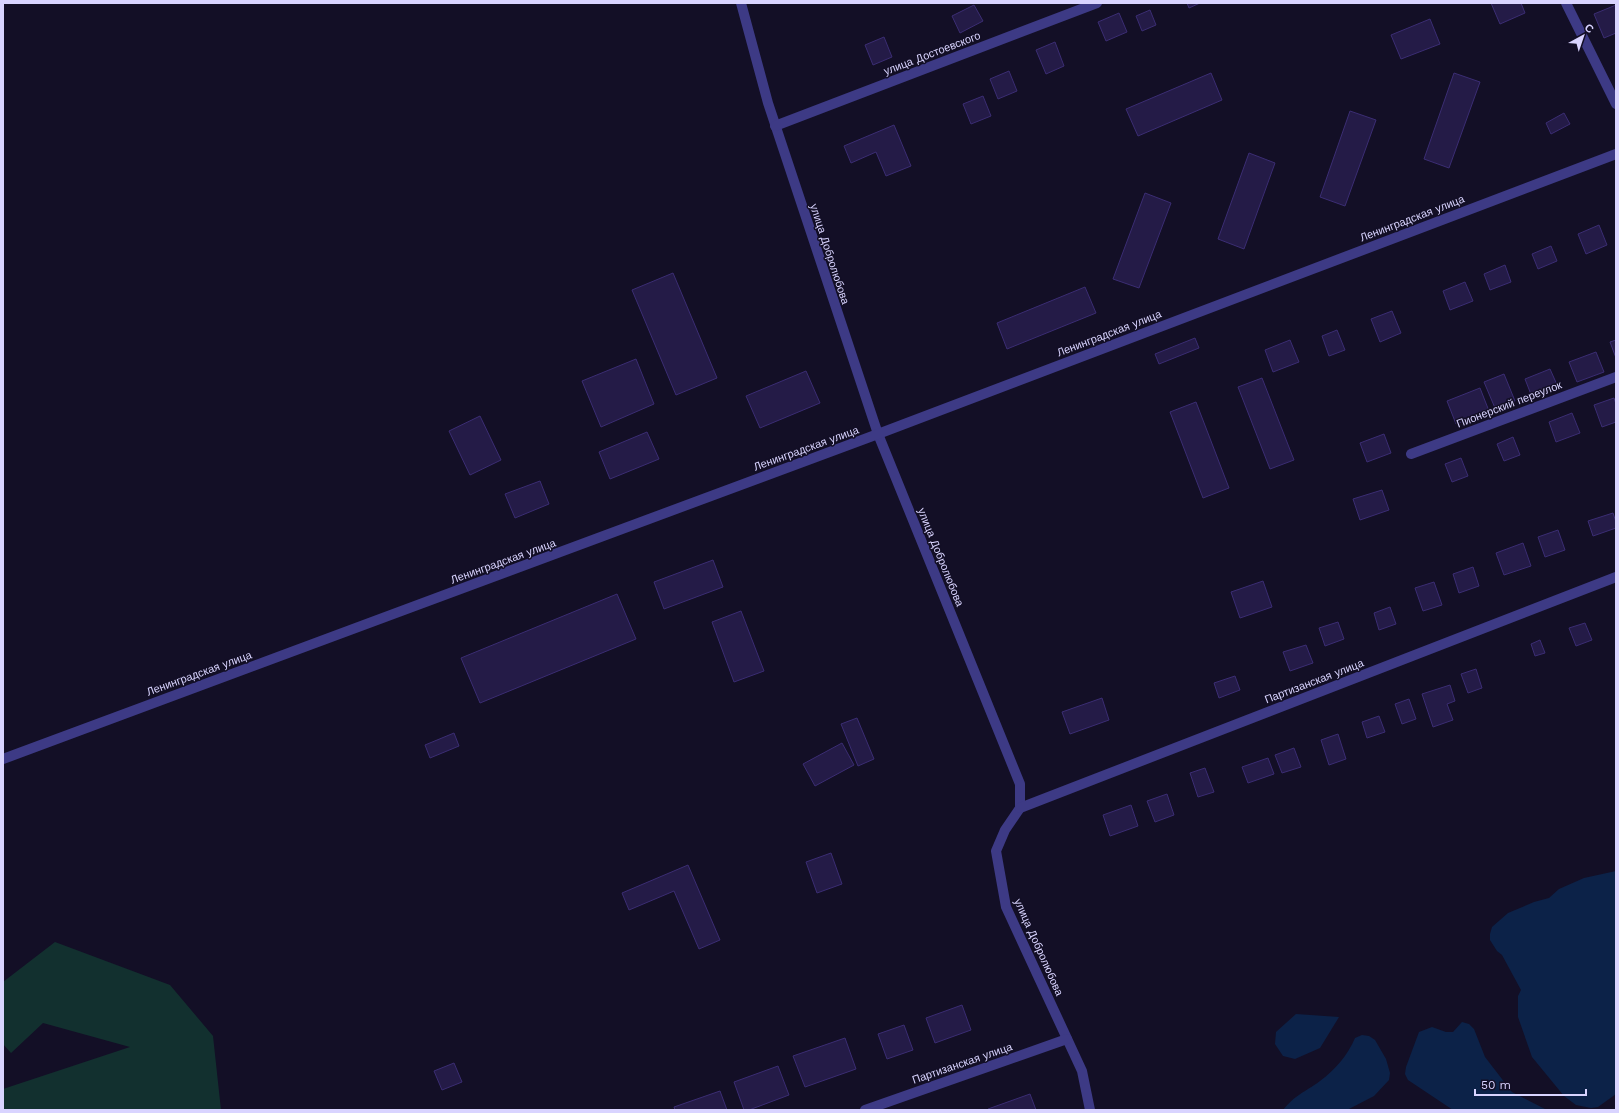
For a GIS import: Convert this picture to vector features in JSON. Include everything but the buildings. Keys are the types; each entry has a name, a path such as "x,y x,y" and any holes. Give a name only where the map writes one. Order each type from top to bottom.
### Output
{"street":[{"name":"улица Добролюбова","path":"741,3 775,126 878,434 1020,784 1020,808 1005,830 996,851 1006,907 1082,1071 1090,1110"},
{"name":"улица Достоевского","path":"775,126 1097,3"},
{"path":"1566,3 1616,104"},
{"name":"Ленинградская улица","path":"3,759 878,434 1616,154"},
{"name":"Пионерский переулок","path":"1411,454 1616,377"},
{"name":"Партизанская улица","path":"1020,808 1616,577"},
{"name":"Партизанская улица","path":"865,1110 1067,1039"}],"green space":[{"path":"55,942 170,985 213,1036 221,1110 3,1110 3,1089 130,1047 43,1023 11,1053 3,1044 3,982"}],"water":[{"path":"1616,871 1616,1094 1598,1107 1591,1108 1576,1105 1564,1096 1532,1057 1518,1017 1518,996 1521,990 1502,955 1497,951 1490,940 1490,934 1492,927 1508,913 1534,902 1549,898 1559,889 1584,878"},
{"path":"1296,1014 1339,1017 1320,1048 1295,1059 1283,1056 1275,1044 1276,1032"},
{"path":"1462,1022 1469,1024 1474,1029 1485,1057 1512,1092 1547,1110 1453,1110 1408,1080 1405,1074 1406,1067 1419,1032 1432,1027 1446,1032 1453,1032"},
{"path":"1362,1035 1369,1036 1375,1040 1386,1059 1390,1073 1389,1080 1374,1096 1347,1110 1283,1110 1296,1097 1331,1072 1345,1056 1355,1038"}]}
